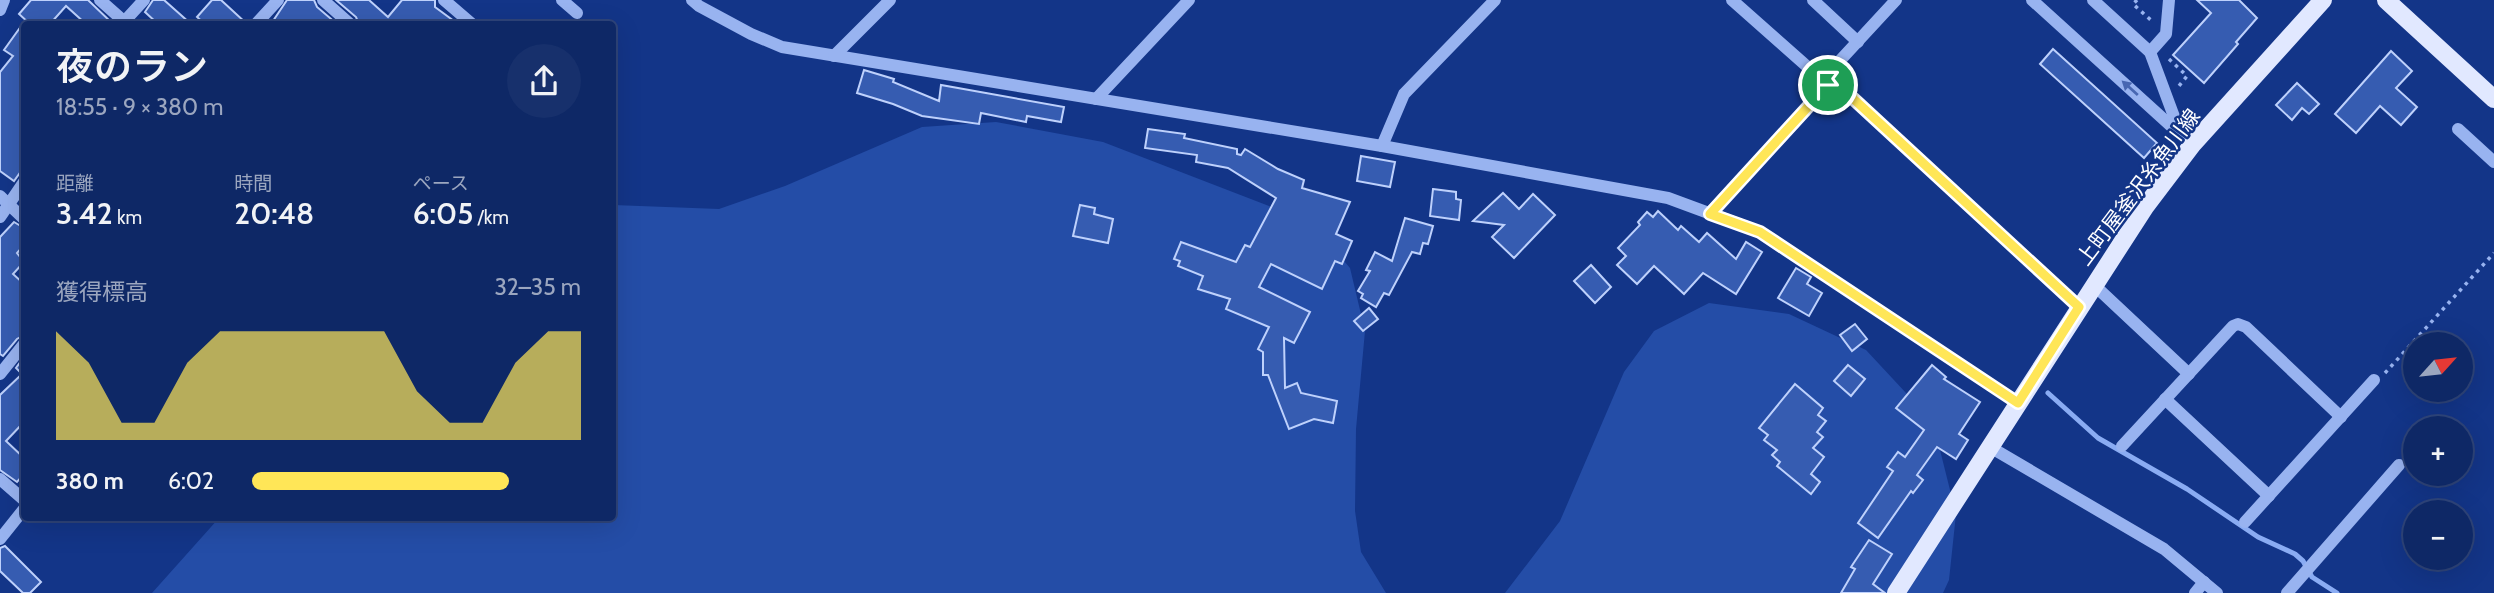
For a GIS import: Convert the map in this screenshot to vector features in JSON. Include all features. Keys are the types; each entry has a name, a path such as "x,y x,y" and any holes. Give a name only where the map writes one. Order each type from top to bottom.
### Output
{"main road":[{"name":"上町屋釜沢糸魚川線","path":"1896,593 2186,139 2323,0"},
{"path":"2386,0 2494,99"}],"street":[{"path":"0,10 4,0"},
{"path":"100,0 121,21"},
{"path":"126,21 144,0"},
{"path":"259,21 278,0"},
{"path":"323,0 347,21"},
{"path":"444,0 468,21"},
{"path":"562,0 577,13"},
{"path":"692,0 751,34 782,47 1382,145 1668,198 1760,232 2018,403"},
{"path":"834,56 890,0"},
{"path":"1096,99 1189,0"},
{"path":"1382,145 1405,94 1495,0"},
{"path":"1732,0 1825,83 1846,92 2079,307"},
{"path":"1813,0 1858,42"},
{"path":"1710,214 1896,0"},
{"path":"2032,0 2186,139"},
{"path":"2093,0 2150,52 2186,139"},
{"path":"2150,52 2166,34 2169,0"},
{"path":"2458,129 2494,162"},
{"path":"0,218 5,201 21,185"},
{"path":"5,201 21,216"},
{"path":"2094,285 2189,374"},
{"path":"2122,446 2233,326 2238,324 2245,327 2341,417"},
{"path":"0,374 21,348"},
{"path":"2245,522 2374,380"},
{"path":"2165,399 2269,496"},
{"path":"1990,447 2164,549 2217,593"},
{"path":"2287,593 2399,465"},
{"path":"0,479 21,497"},
{"path":"0,539 21,513"},
{"path":"2195,593 2204,582"}],"path":[{"path":"2374,380 2379,379 2494,253"}],"shaded area":[{"path":"996,122 1103,142 1269,206 1317,229 1350,268 1365,331 1356,429 1355,511 1361,552 1386,593 152,593 216,521 616,521 616,205 719,209 785,186 922,127"},
{"path":"1709,303 1789,314 1866,350 1933,422 1956,514 1949,580 1943,593 1505,593 1560,521 1624,372 1654,331"}],"building":[{"path":"31,0 88,0 110,21 83,21 66,6 53,21 27,21 19,14"},
{"path":"153,0 164,0 188,21 155,21 145,12"},
{"path":"212,0 221,0 244,21 202,21 197,17"},
{"path":"287,0 314,0 317,7 333,21 273,21"},
{"path":"336,0 369,0 388,17 402,0 435,0 435,7 454,21 358,21"},
{"path":"2197,0 2239,0 2257,18 2204,83 2173,55 2211,13"},
{"path":"21,26 21,171 14,181 0,171 0,72 13,56 4,50"},
{"path":"2053,49 2157,143 2144,158 2040,64"},
{"path":"2391,51 2412,71 2396,88 2417,107 2401,125 2380,106 2356,133 2335,114"},
{"path":"864,70 894,79 893,82 939,101 941,85 1064,107 1061,122 1027,116 1026,122 981,113 979,124 922,116 857,93"},
{"path":"2297,83 2319,104 2309,114 2302,108 2292,120 2276,105"},
{"path":"1148,129 1185,134 1184,138 1237,149 1237,154 1241,155 1245,149 1278,169 1304,180 1302,188 1350,202 1336,234 1352,241 1342,264 1335,261 1322,289 1271,264 1259,287 1310,312 1294,343 1284,338 1285,388 1297,383 1301,393 1337,401 1333,423 1314,419 1289,429 1268,375 1263,375 1263,352 1258,349 1269,327 1226,309 1230,299 1198,289 1203,276 1178,266 1180,261 1174,259 1181,242 1236,262 1245,245 1250,247 1276,198 1228,168 1196,162 1197,155 1145,148"},
{"path":"1361,156 1395,162 1390,187 1357,181"},
{"path":"1433,189 1456,192 1456,199 1461,200 1459,220 1430,216"},
{"path":"1503,193 1519,209 1533,194 1555,215 1514,258 1492,237 1504,225 1473,221"},
{"path":"1080,205 1095,208 1094,214 1113,219 1108,243 1073,236"},
{"path":"1658,211 1678,230 1681,226 1699,242 1707,233 1736,259 1746,242 1762,252 1736,294 1703,273 1684,294 1654,266 1637,284 1617,265 1626,256 1618,248 1640,225 1638,222 1647,212 1653,217"},
{"path":"1405,218 1433,226 1428,244 1423,243 1420,254 1412,252 1389,295 1384,293 1376,307 1361,298 1363,294 1358,291 1370,271 1366,270 1375,252 1392,261"},
{"path":"14,222 21,226 21,248 17,253 21,258 21,265 13,274 21,281 21,337 3,356 0,354 0,237"},
{"path":"1591,265 1611,287 1595,303 1574,281"},
{"path":"1796,268 1811,277 1807,284 1822,293 1809,316 1778,298"},
{"path":"1369,308 1378,319 1363,331 1354,321"},
{"path":"1855,324 1867,339 1852,351 1840,335"},
{"path":"1848,365 1865,379 1851,396 1834,381"},
{"path":"1932,365 1946,377 1944,379 1980,402 1959,434 1968,440 1956,459 1937,447 1917,475 1923,480 1913,493 1911,491 1878,538 1858,523 1893,471 1887,467 1898,452 1905,457 1924,430 1896,408"},
{"path":"21,375 21,425 6,441 21,455 21,477 17,482 0,470 0,395"},
{"path":"1795,384 1823,408 1818,415 1826,421 1817,432 1823,437 1813,448 1824,457 1811,474 1820,482 1811,494 1777,466 1780,462 1772,455 1777,450 1764,440 1768,435 1759,428"},
{"path":"1869,540 1892,554 1873,584 1885,593 1841,593 1855,569 1851,567"},
{"path":"5,546 41,582 30,593 23,593 0,571 0,548"}],"waterway":[{"path":"2048,393 2098,438 2187,489 2258,537 2295,554 2303,561 2312,577 2337,593"}],"route":[{"path":"1828,85 1846,92 2079,307 2018,403 1760,232 1710,214 1828,85"}]}
